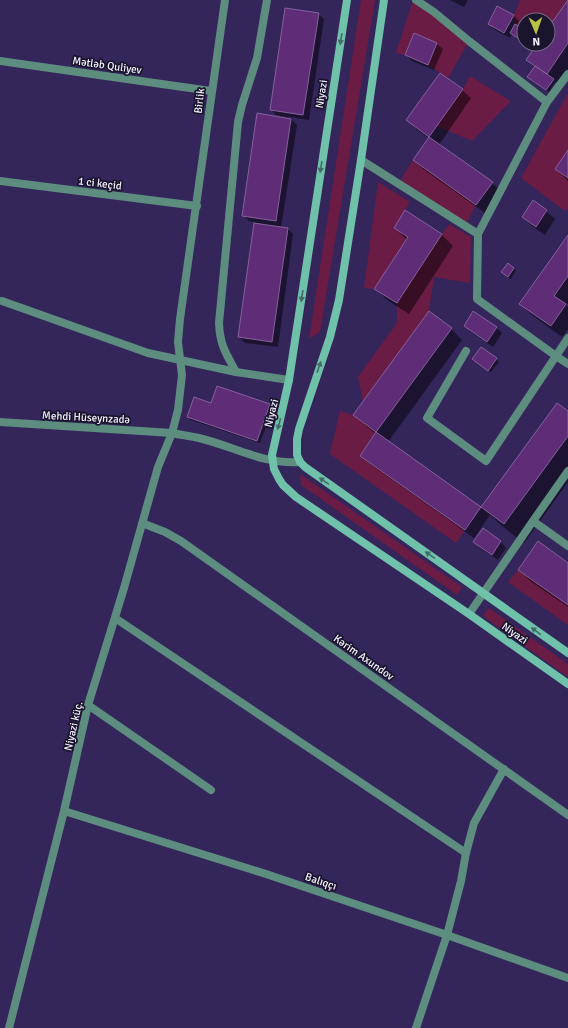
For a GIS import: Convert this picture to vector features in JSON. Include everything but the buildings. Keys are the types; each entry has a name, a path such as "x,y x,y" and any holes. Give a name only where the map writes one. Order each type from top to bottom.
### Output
{"main road":[{"name":"Niyazi","path":"347,0 289,380 273,449 272,461 274,469 283,485 296,497 469,614 568,684"},
{"path":"300,462 296,447 299,429 335,318 361,160 384,0"},
{"name":"Niyazi","path":"300,462 568,654"}],"street":[{"name":"Birlik","path":"180,360 178,342 180,319 225,0"},
{"path":"236,372 223,349 220,338 219,323 238,122 242,105 258,58 267,0"},
{"path":"416,0 434,12 547,102"},
{"name":"Mətləb Quliyev","path":"0,61 211,91"},
{"path":"568,74 547,102 478,234 477,299 568,364"},
{"path":"361,160 478,234"},
{"name":"1 ci keçid","path":"0,182 197,206"},
{"path":"2,301 148,353 236,372 289,380"},
{"path":"466,350 426,418 486,461 568,338"},
{"name":"Niyazi küç.","path":"9,1028 64,811 88,705 115,618 158,467 172,433 178,410 182,375 180,360"},
{"name":"Mehdi Hüseynzadə","path":"0,422 172,433 199,438 272,461 290,463 300,462"},
{"path":"469,614 568,471"},
{"path":"533,522 568,546"},
{"name":"Kərim Axundov","path":"142,523 165,532 181,541 568,815"},
{"path":"115,618 466,853"},
{"path":"88,705 211,790"},
{"path":"416,1028 447,935 474,823 504,769"},
{"name":"Balıqçı","path":"64,811 266,874 447,935 568,978"}],"shaded area":[{"path":"361,0 375,0 320,332 309,339"},
{"path":"413,0 469,41 448,78 428,65 437,43 414,34 405,55 396,53"},
{"path":"520,0 567,0 556,16 556,12 516,12 516,25 514,15"},
{"path":"470,76 511,101 472,141 437,126 463,89"},
{"path":"568,93 568,150 555,169 568,178 568,208 565,211 521,178"},
{"path":"413,160 476,205 465,226 398,184"},
{"path":"378,182 410,202 394,228 408,237 374,289 364,288"},
{"path":"449,224 471,237 470,283 434,277 429,311 363,401 358,377 397,323 397,303"},
{"path":"340,411 353,415 376,432 360,456 465,530 456,543 330,454"},
{"path":"300,474 462,587 457,595 301,485"},
{"path":"518,570 568,605 568,625 508,582"},
{"path":"489,608 568,664 568,677 483,616"}]}
